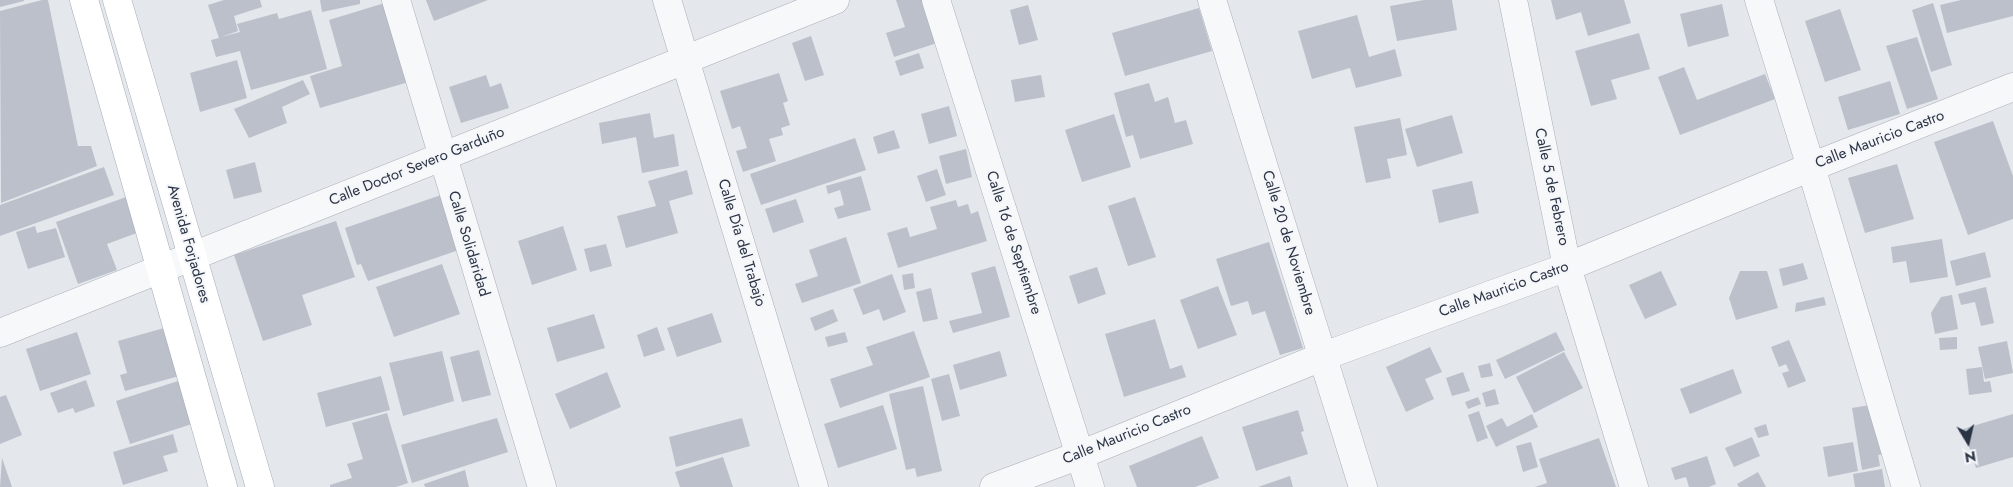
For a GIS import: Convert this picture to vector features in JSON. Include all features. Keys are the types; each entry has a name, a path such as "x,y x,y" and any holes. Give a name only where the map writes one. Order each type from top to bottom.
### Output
{"main road":[{"path":"84,0 223,487"},
{"name":"Avenida Forjadores","path":"117,0 260,487"}],"street":[{"name":"Calle Solidaridad","path":"396,0 542,487"},
{"name":"Calle Día del Trabajo","path":"667,0 814,487"},
{"name":"Calle Doctor Severo Garduño","path":"0,334 835,0"},
{"name":"Calle 16 de Septiembre","path":"936,0 1090,487"},
{"name":"Calle 20 de Noviembre","path":"1212,0 1324,356 1363,487"},
{"name":"Calle 5 de Febrero","path":"1512,0 1567,267 1634,487"},
{"path":"1759,0 1811,167 1906,487"},
{"name":"Calle Mauricio Castro","path":"994,487 1080,455 1324,356 1567,267 1811,167 2013,88"}],"building":[{"path":"0,0 24,0 24,1 0,7"},
{"path":"48,0 78,146 91,146 97,166 1,203 0,11"},
{"path":"224,0 260,0 262,7 234,16 238,31 221,37 240,32 237,24 277,13 279,19 311,10 327,69 251,90 240,51 216,57 211,40 219,38 208,5"},
{"path":"320,0 360,0 360,4 322,12"},
{"path":"426,0 488,0 434,21"},
{"path":"896,0 922,0 937,43 894,57 886,33 905,27"},
{"path":"1424,0 1452,0 1457,30 1397,41 1390,6"},
{"path":"1551,0 1624,0 1631,23 1588,36 1581,12 1556,20"},
{"path":"1961,0 2013,0 2013,16 1947,33 1940,5"},
{"path":"388,2 412,81 320,108 310,76 342,66 329,20"},
{"path":"1933,3 1952,65 1931,72 1912,10"},
{"path":"1722,4 1729,36 1688,47 1680,14"},
{"path":"1028,5 1038,40 1019,45 1010,10"},
{"path":"1199,8 1212,51 1125,76 1112,33"},
{"path":"1840,9 1861,70 1825,82 1805,21"},
{"path":"1357,15 1369,57 1395,49 1402,76 1356,88 1350,68 1312,79 1298,31"},
{"path":"1639,33 1650,69 1611,80 1617,99 1591,106 1575,51"},
{"path":"811,36 824,75 805,81 792,43"},
{"path":"1917,37 1938,99 1907,109 1886,46"},
{"path":"919,53 924,68 900,76 895,61"},
{"path":"237,60 247,98 200,112 190,73"},
{"path":"1684,67 1697,100 1765,74 1775,99 1680,135 1658,77"},
{"path":"779,73 788,101 783,103 790,125 781,128 783,135 769,139 776,161 743,172 736,151 747,148 740,126 732,129 720,91"},
{"path":"486,75 490,87 501,83 509,108 461,123 449,87"},
{"path":"1041,75 1045,97 1015,102 1011,80"},
{"path":"303,80 310,94 282,107 287,123 249,138 234,109"},
{"path":"1890,81 1900,114 1848,130 1838,97"},
{"path":"1149,83 1155,102 1168,97 1175,123 1186,120 1193,144 1140,159 1133,135 1126,137 1114,93"},
{"path":"949,106 957,136 929,144 921,114"},
{"path":"650,113 654,138 674,134 679,166 642,173 636,137 602,144 599,123"},
{"path":"1114,114 1131,167 1082,182 1065,130"},
{"path":"1452,115 1463,153 1417,167 1405,129"},
{"path":"1400,118 1407,155 1387,159 1391,178 1366,183 1354,127"},
{"path":"1993,121 2013,176 2013,219 1968,235 1934,142"},
{"path":"894,130 900,148 878,154 873,137"},
{"path":"855,138 866,170 761,205 750,174"},
{"path":"966,149 972,177 946,184 939,156"},
{"path":"255,162 262,192 234,199 226,170"},
{"path":"1897,164 1914,219 1865,233 1848,178"},
{"path":"104,167 114,195 0,236 0,205"},
{"path":"937,169 946,195 926,202 917,176"},
{"path":"687,170 693,194 669,201 678,233 626,248 617,216 656,206 648,181"},
{"path":"861,176 871,210 838,219 834,208 844,205 840,190 828,194 826,186"},
{"path":"1472,181 1479,213 1439,223 1432,190"},
{"path":"441,195 459,250 368,281 361,264 357,265 345,228"},
{"path":"129,196 142,231 107,244 117,270 78,284 56,222"},
{"path":"1135,197 1156,257 1128,266 1108,206"},
{"path":"796,199 804,222 773,233 765,209"},
{"path":"956,200 958,207 968,204 971,214 978,211 987,241 898,268 887,233 907,227 910,237 937,229 930,207"},
{"path":"336,221 355,277 302,295 312,325 263,341 234,255"},
{"path":"35,226 37,233 56,228 65,257 28,269 16,232"},
{"path":"563,226 577,270 532,285 518,241"},
{"path":"846,237 861,283 802,303 795,284 818,276 809,250"},
{"path":"1942,239 1948,277 1910,283 1906,261 1893,263 1891,247"},
{"path":"1269,242 1303,348 1280,355 1265,311 1252,315 1248,301 1231,306 1216,259"},
{"path":"606,244 612,266 590,272 584,249"},
{"path":"1985,252 1991,277 1956,286 1950,261"},
{"path":"1803,263 1808,279 1783,286 1779,269"},
{"path":"442,264 460,314 394,337 376,287"},
{"path":"995,266 1010,317 953,333 949,321 982,313 971,273"},
{"path":"1097,267 1106,294 1078,304 1069,276"},
{"path":"1661,271 1677,305 1645,319 1629,285"},
{"path":"1740,271 1767,271 1778,308 1736,320 1729,298"},
{"path":"913,273 915,288 904,290 902,275"},
{"path":"892,274 906,312 883,321 879,309 863,315 853,289"},
{"path":"1218,286 1237,335 1198,349 1180,300"},
{"path":"1986,287 1994,323 1981,326 1975,302 1961,305 1958,294"},
{"path":"931,288 938,319 923,322 916,292"},
{"path":"1952,295 1958,329 1935,334 1931,313 1941,297"},
{"path":"1824,297 1826,305 1795,312 1796,303"},
{"path":"833,309 838,321 815,331 810,318"},
{"path":"712,313 722,342 677,357 667,328"},
{"path":"594,314 605,348 557,362 547,328"},
{"path":"1155,319 1170,369 1182,365 1186,377 1124,397 1105,334"},
{"path":"657,327 665,350 644,357 637,335"},
{"path":"164,328 179,376 125,391 120,375 127,373 118,341"},
{"path":"914,331 930,377 840,408 830,379 873,365 866,347"},
{"path":"77,332 91,374 40,391 26,349"},
{"path":"845,332 848,342 828,347 825,337"},
{"path":"1556,332 1565,350 1505,379 1496,360"},
{"path":"1957,337 1957,349 1940,350 1939,338"},
{"path":"1789,340 1806,381 1788,388 1782,373 1789,371 1786,364 1779,367 1771,347"},
{"path":"2007,341 2013,373 1985,379 1978,347"},
{"path":"1430,347 1442,372 1425,379 1434,399 1406,412 1386,367"},
{"path":"479,350 491,395 462,402 450,357"},
{"path":"442,351 454,401 403,416 389,363"},
{"path":"1000,351 1007,376 960,390 953,365"},
{"path":"1564,352 1583,388 1534,413 1516,377"},
{"path":"1490,363 1493,376 1481,378 1478,366"},
{"path":"1982,367 1984,382 1990,381 1992,392 1969,395 1966,369"},
{"path":"1733,369 1742,393 1690,414 1680,389"},
{"path":"607,372 621,407 570,429 555,394"},
{"path":"1463,372 1470,391 1452,396 1446,378"},
{"path":"949,374 960,416 942,421 931,379"},
{"path":"381,376 390,410 326,427 317,393"},
{"path":"86,380 95,406 75,413 73,408 58,413 50,393"},
{"path":"181,380 195,423 130,444 116,401"},
{"path":"923,386 942,471 917,477 915,468 906,470 889,394"},
{"path":"1495,389 1499,404 1486,407 1482,393"},
{"path":"6,395 22,435 0,444 0,397"},
{"path":"1478,397 1481,404 1468,409 1465,402"},
{"path":"1876,404 1884,454 1878,455 1880,466 1862,470 1852,408"},
{"path":"883,405 897,449 838,468 824,424"},
{"path":"1298,410 1304,431 1301,432 1308,454 1256,471 1242,427"},
{"path":"1479,411 1488,438 1477,442 1468,415"},
{"path":"387,413 408,483 396,487 330,487 330,485 352,478 347,464 363,459 352,423"},
{"path":"1532,414 1538,427 1496,447 1486,426 1502,418 1507,427"},
{"path":"2013,414 2013,457 1976,468 1963,429"},
{"path":"497,418 508,452 412,483 401,445"},
{"path":"742,418 750,446 676,467 669,437"},
{"path":"1766,424 1769,435 1758,438 1754,428"},
{"path":"173,434 178,452 163,456 168,471 123,485 113,452"},
{"path":"1202,436 1219,478 1195,487 1137,487 1129,466"},
{"path":"1752,437 1760,456 1734,467 1725,448"},
{"path":"1599,438 1616,487 1535,487 1547,483 1539,459"},
{"path":"1531,442 1538,467 1523,472 1516,446"},
{"path":"1853,442 1858,471 1828,477 1823,447"},
{"path":"1707,456 1716,484 1709,487 1689,487 1686,477 1675,480 1671,468"},
{"path":"723,457 733,487 680,487 675,472"},
{"path":"2,458 12,487 0,487"},
{"path":"1882,469 1885,487 1855,487 1853,474"},
{"path":"465,470 469,487 425,487 424,484"},
{"path":"1758,472 1766,487 1739,487 1737,484"},
{"path":"1290,476 1293,487 1258,487"}]}
